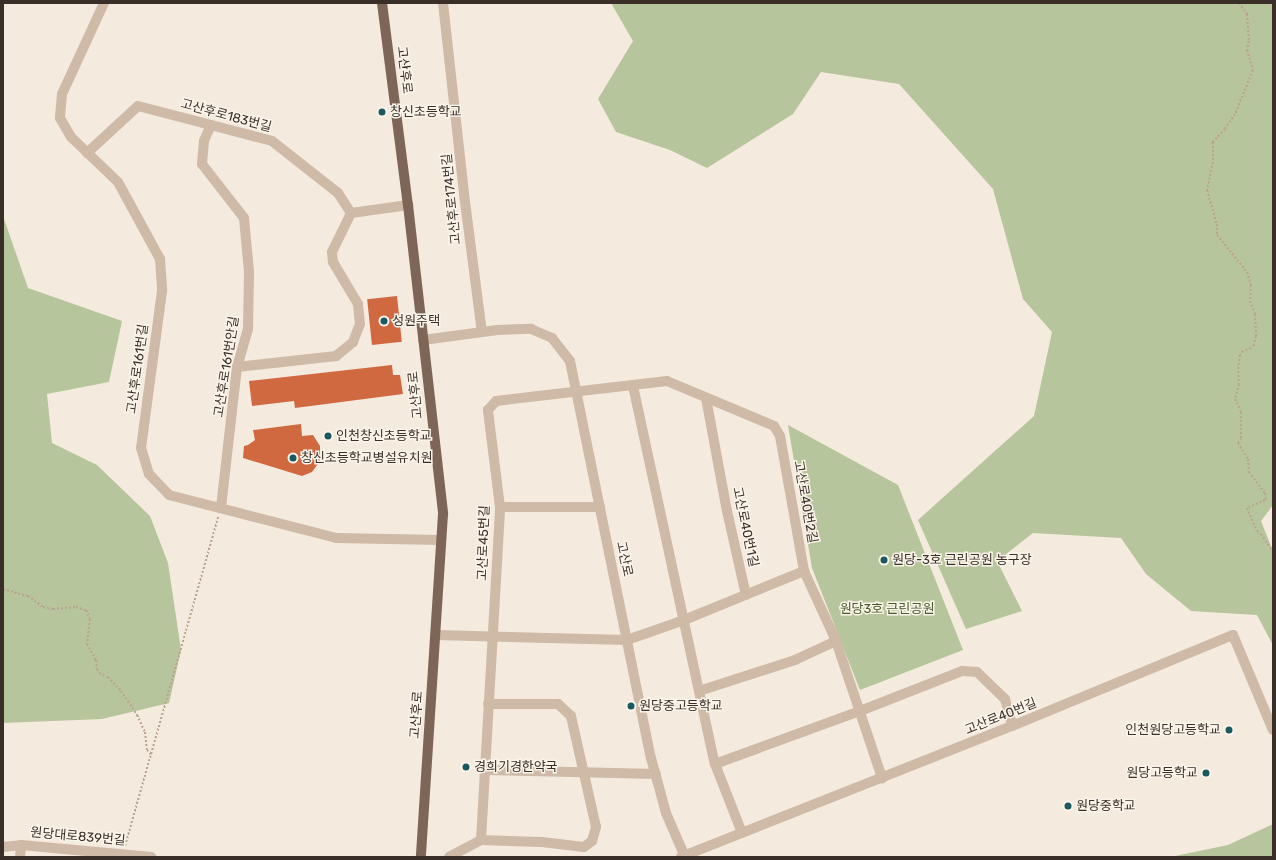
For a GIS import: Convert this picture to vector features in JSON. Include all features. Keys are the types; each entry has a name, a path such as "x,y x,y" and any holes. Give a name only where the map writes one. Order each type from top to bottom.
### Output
{"main road":[{"name":"고산후로","path":"382,3 408,205 443,514 421,857"}],"street":[{"name":"고산후로161번길","path":"104,3 62,94 60,118 71,137 118,182 160,259 162,291 141,448 148,474 169,495 336,538 441,540"},
{"name":"고산후로174번길","path":"443,3 464,201 482,332"},
{"name":"고산후로183번길","path":"87,153 138,106 272,141 338,192 351,213"},
{"name":"고산후로161번안길","path":"211,125 204,141 202,164 244,218 249,272 248,329 237,367 221,508"},
{"path":"237,367 336,356 353,342 360,324 358,304 333,262 332,252 351,213 408,205"},
{"name":"고산로","path":"482,332 530,329 552,338 570,361 656,774 666,813 683,856"},
{"path":"423,340 482,332"},
{"name":"고산로40번2길","path":"576,393 666,381 774,426 780,436 804,570 836,641 882,778"},
{"path":"633,386 715,764 742,833"},
{"name":"고산로45번길","path":"481,840 500,507 488,410 496,401 576,393"},
{"name":"고산로40번1길","path":"706,398 727,511 746,595"},
{"path":"500,507 600,507"},
{"path":"435,635 627,640 684,620 804,570"},
{"name":"고산로40번길","path":"683,856 1012,726 1233,635 1273,730"},
{"path":"699,691 794,660 836,641"},
{"path":"715,764 860,712 962,671 977,672 1005,699 1012,726"},
{"path":"448,857 481,840 542,842 584,847 592,841 596,827 571,716 558,704 488,704"},
{"path":"484,770 583,771 656,774"},
{"path":"20,857 21,845"},
{"name":"원당대로839번길","path":"3,847 21,845 151,857"}],"path":[{"path":"1239,3 1246,14 1248,34 1247,50 1253,70 1235,114 1225,129 1213,142 1213,162 1207,185 1209,198 1217,224 1217,235 1246,272 1251,284 1250,301 1255,314 1256,336 1254,345 1243,351 1240,355 1238,367 1239,384 1236,399 1241,412 1241,438 1238,443 1248,459 1249,472 1265,494 1266,498 1247,508 1256,531 1261,534 1273,552"},
{"path":"122,854 221,508"},
{"path":"3,589 28,596 43,607 53,609 76,607 86,610 90,619 88,644 96,660 96,669 99,673 108,677 121,691 145,732 147,750 151,754"}],"green space":[{"path":"611,3 1273,3 1273,505 1261,521 1273,551 1273,645 1257,615 1191,611 1146,574 1121,538 1033,533 997,561 1022,611 966,629 918,520 1034,416 1052,332 1023,299 993,189 899,84 821,72 793,114 707,168 670,150 616,132 598,99 633,41"},
{"path":"3,216 28,288 122,321 109,382 47,394 52,443 97,465 150,516 168,563 181,650 169,703 102,719 3,723"},
{"name":"원당3호 근린공원","path":"788,425 898,485 963,650 860,690 812,568"},
{"path":"1273,824 1273,857 1170,857 1228,845"}],"building":[{"name":"성원주택","path":"397,296 402,342 372,345 367,299"},
{"path":"392,365 393,375 400,375 403,394 295,408 294,401 252,406 249,381"},
{"path":"301,424 302,436 313,435 320,446 320,461 312,472 302,476 243,458 244,446 255,440 253,430"}],"place":[{"name":"창신초등학교","path":"382,112"},
{"name":"성원주택","path":"384,321"},
{"name":"인천창신초등학교","path":"328,436"},
{"name":"창신초등학교병설유치원","path":"293,458"},
{"name":"원당-3호 근린공원 농구장","path":"884,560"},
{"name":"원당중고등학교","path":"631,706"},
{"name":"인천원당고등학교","path":"1229,730"},
{"name":"경희기경한약국","path":"466,767"},
{"name":"원당고등학교","path":"1206,773"},
{"name":"원당중학교","path":"1068,806"}]}
